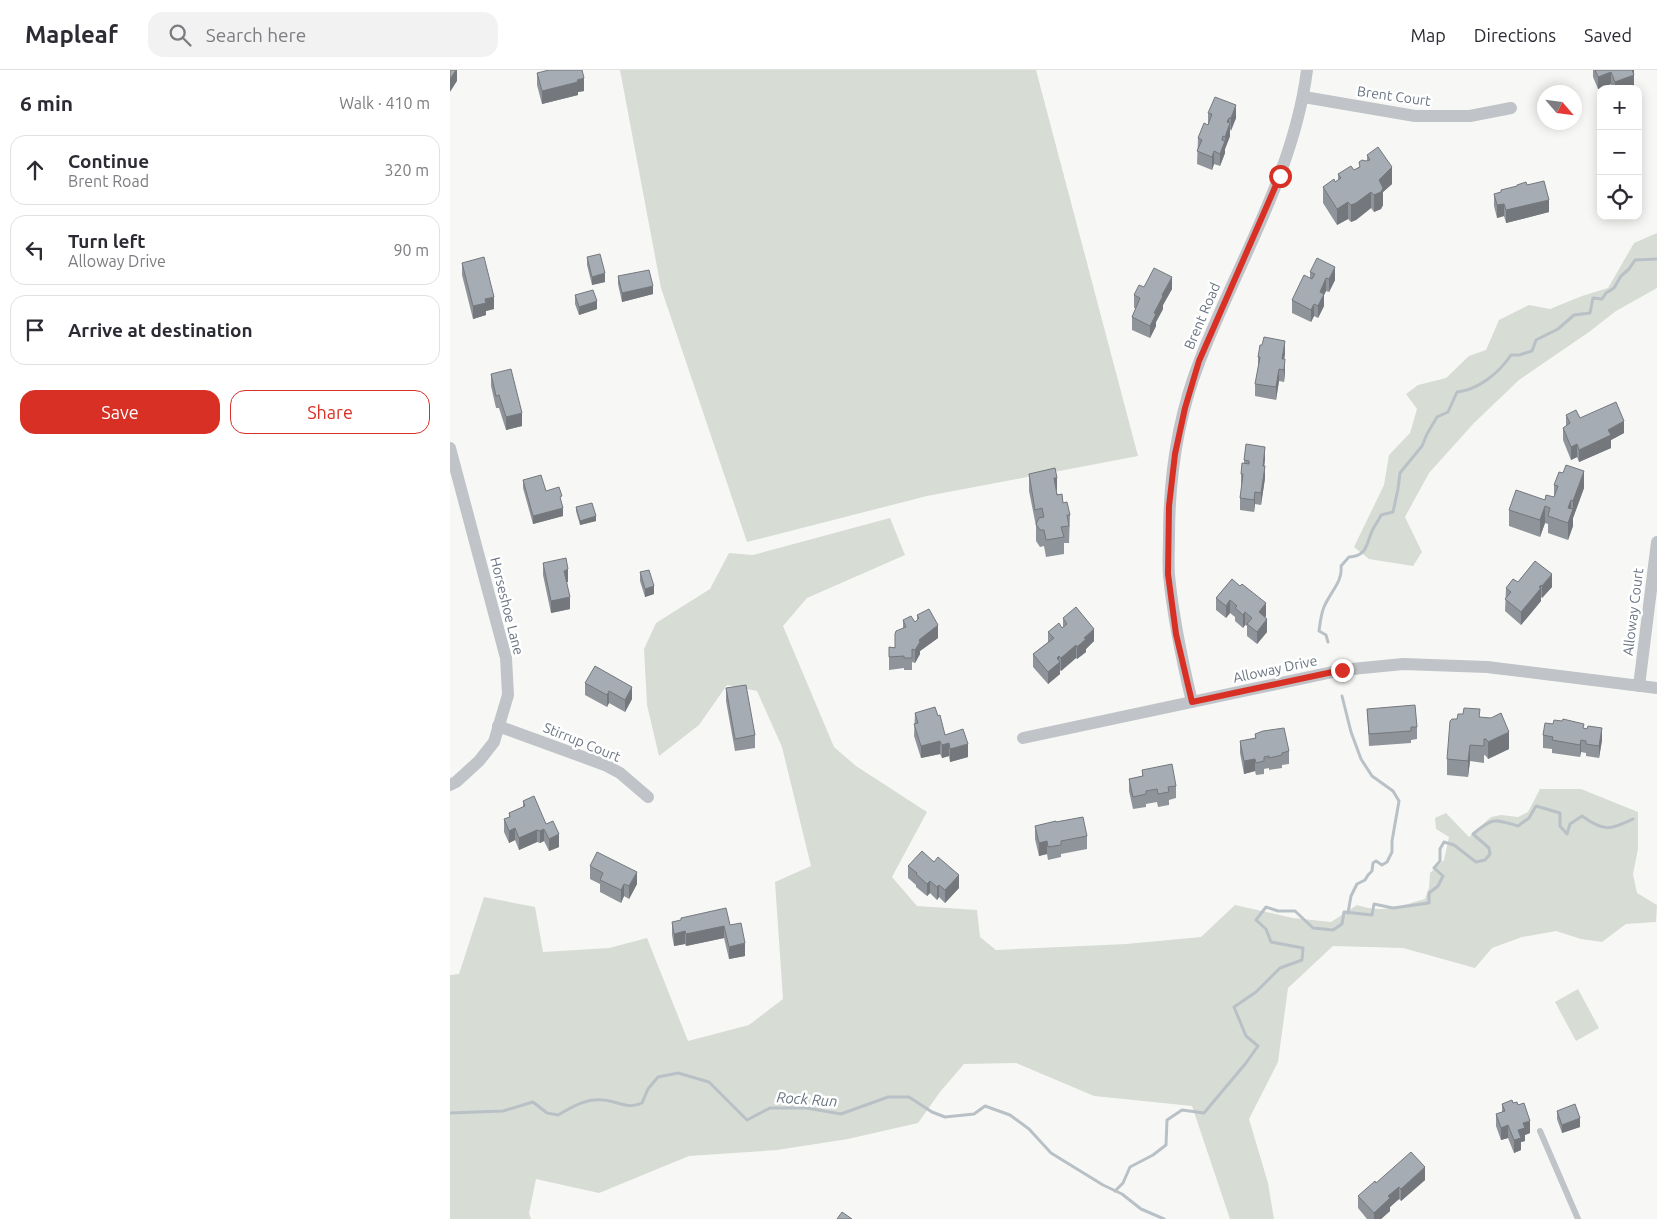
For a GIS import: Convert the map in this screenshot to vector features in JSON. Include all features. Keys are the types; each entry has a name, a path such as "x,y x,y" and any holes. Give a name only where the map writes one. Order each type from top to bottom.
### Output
{"street":[{"name":"Brent Road","path":"1192,702 1176,634 1168,574 1169,506 1175,454 1185,408 1199,361 1280,176 1295,134 1304,97 1307,70"},
{"name":"Brent Court","path":"1304,97 1415,116 1470,116 1511,108"},
{"name":"Horseshoe Lane","path":"450,448 506,658 508,695 494,742 479,761 456,782 450,785"},
{"name":"Alloway Court","path":"1639,686 1657,542"},
{"name":"Alloway Drive","path":"1023,738 1342,670 1403,664 1487,666 1657,688"},
{"name":"Stirrup Court","path":"498,726 605,765 620,773 648,797"}],"lane":[{"path":"1540,1131 1578,1219"}],"shaded area":[{"path":"620,70 1036,70 1138,456 927,496 747,542 661,288"},
{"path":"1657,233 1657,288 1616,311 1519,380 1474,423 1429,473 1405,517 1422,552 1413,566 1369,559 1354,547 1384,485 1389,455 1410,433 1417,409 1406,394 1418,385 1446,378 1469,356 1486,350 1499,320 1529,305 1550,309 1608,288 1634,243"},
{"path":"890,518 905,555 807,598 783,626 834,747 856,766 927,812 892,877 917,906 977,910 980,937 996,950 1126,944 1201,937 1235,905 1293,918 1331,922 1357,905 1366,908 1383,909 1425,899 1429,888 1430,873 1444,860 1449,837 1436,829 1435,818 1446,813 1469,837 1491,817 1501,815 1518,817 1528,812 1540,789 1581,789 1638,812 1638,849 1633,874 1637,893 1657,905 1656,922 1626,924 1602,942 1581,939 1556,931 1522,937 1492,948 1475,968 1403,948 1333,946 1288,988 1278,1062 1249,1119 1268,1183 1274,1219 1230,1219 1192,1106 1094,1096 1016,1063 964,1064 940,1092 918,1123 848,1139 777,1150 689,1156 599,1193 536,1179 529,1213 531,1219 450,1219 450,975 459,974 484,897 535,907 543,952 609,948 647,938 688,1041 749,1025 783,999 775,882 811,866 782,747 757,691 727,685 699,725 659,756 647,705 644,649 656,623 710,589 729,553 753,555"},
{"path":"1578,989 1599,1028 1576,1041 1555,1002"}],"building":[{"path":"450,70 456,70 450,79"},
{"path":"549,70 582,70 584,78 577,80 578,82 542,91 537,73"},
{"path":"1595,70 1632,70 1634,75 1615,82 1611,72 1598,77"},
{"path":"1215,97 1236,105 1231,118 1227,122 1230,123 1225,137 1223,136 1222,140 1225,141 1220,154 1214,151 1212,157 1197,151 1202,140 1198,138 1204,123 1208,125 1212,114 1208,113"},
{"path":"1378,147 1392,167 1379,180 1383,188 1381,192 1374,195 1371,192 1356,203 1351,205 1348,202 1337,209 1323,187 1334,179 1335,182 1341,178 1338,174 1351,166 1354,170 1360,167 1359,162 1362,160 1370,160 1367,155"},
{"path":"1544,181 1549,200 1506,210 1504,204 1497,205 1494,194 1501,192 1501,190 1526,182 1527,185"},
{"path":"600,254 605,273 592,277 587,257"},
{"path":"484,257 494,297 485,299 486,303 473,306 462,263"},
{"path":"1317,258 1335,267 1329,279 1326,278 1320,292 1324,294 1318,306 1314,304 1311,310 1292,300 1304,275 1312,279 1315,274 1310,272"},
{"path":"1154,268 1172,277 1162,295 1150,326 1132,317 1140,298 1134,295 1139,285 1144,287"},
{"path":"649,270 653,286 622,293 618,276"},
{"path":"593,290 597,301 579,307 575,295"},
{"path":"1264,337 1285,341 1282,359 1285,359 1284,370 1279,369 1276,387 1255,384 1260,357 1258,357 1260,345 1262,345"},
{"path":"511,369 522,413 506,417 499,395 496,396 491,374"},
{"path":"1616,402 1624,421 1608,430 1611,435 1579,450 1577,444 1571,447 1563,428 1570,423 1566,415 1576,410 1580,418"},
{"path":"1246,444 1265,447 1263,466 1265,466 1261,493 1255,492 1254,500 1240,498 1243,474 1241,474 1242,463 1249,464 1249,461 1244,460"},
{"path":"1566,465 1584,471 1573,501 1571,500 1568,508 1573,509 1568,523 1548,516 1550,508 1545,506 1540,520 1509,510 1516,490 1545,500 1546,495 1554,497 1558,486 1554,485 1559,472 1563,473"},
{"path":"1055,468 1057,478 1054,478 1057,495 1062,494 1063,503 1067,502 1070,515 1067,515 1069,526 1061,527 1064,537 1046,540 1044,530 1040,530 1036,524 1039,518 1044,517 1042,508 1035,510 1029,474"},
{"path":"541,475 546,491 559,487 563,508 533,516 523,480"},
{"path":"592,503 596,516 580,521 576,507"},
{"path":"566,558 568,569 564,571 570,597 551,601 543,563"},
{"path":"1535,561 1552,574 1539,587 1541,588 1521,612 1505,599 1511,592 1506,588 1513,579 1518,582"},
{"path":"649,570 654,586 645,589 640,572"},
{"path":"1232,579 1240,586 1242,584 1266,603 1259,612 1267,619 1257,632 1247,624 1252,618 1245,612 1243,615 1230,600 1226,606 1216,598"},
{"path":"1076,607 1094,629 1077,647 1076,645 1061,658 1059,656 1057,658 1060,662 1048,672 1033,654 1054,638 1048,632 1059,623 1062,628 1067,624 1063,618"},
{"path":"929,609 938,625 919,640 920,642 915,650 912,649 912,658 904,658 904,656 889,657 889,647 895,648 896,631 906,627 903,620 911,616 915,622 919,618 917,615"},
{"path":"595,666 632,687 625,700 609,691 607,695 585,683"},
{"path":"746,685 755,735 735,739 726,688"},
{"path":"1415,705 1417,727 1411,727 1411,731 1369,734 1367,709"},
{"path":"935,707 938,716 940,715 945,735 963,729 968,744 950,749 949,743 942,745 940,741 921,746 914,724 918,723 915,713"},
{"path":"1464,708 1480,709 1479,717 1491,718 1501,713 1509,732 1488,742 1484,739 1484,746 1470,745 1468,761 1447,759 1450,721 1457,719 1458,714 1463,714"},
{"path":"1563,719 1584,724 1583,728 1587,729 1588,726 1602,728 1599,746 1586,744 1586,741 1581,740 1580,745 1552,740 1553,737 1543,735 1545,723 1553,724 1554,720 1562,721"},
{"path":"1284,728 1289,751 1282,753 1282,755 1269,758 1269,756 1264,757 1264,761 1256,763 1255,759 1244,761 1240,741 1256,738 1255,734 1263,731"},
{"path":"1172,764 1176,786 1168,787 1169,792 1158,794 1157,789 1146,791 1146,794 1133,797 1129,779 1143,776 1142,770"},
{"path":"534,796 546,824 553,821 559,834 549,839 544,829 519,838 515,828 509,831 504,819 510,817 509,813 525,806 523,801"},
{"path":"1083,817 1087,836 1061,841 1061,845 1048,847 1047,841 1039,843 1035,826"},
{"path":"922,851 934,862 938,857 959,875 945,890 939,885 937,887 930,881 927,884 908,866"},
{"path":"597,852 637,872 629,886 624,884 621,890 600,880 603,873 590,866"},
{"path":"726,908 730,925 741,923 745,943 729,947 724,926 686,934 685,931 674,934 672,922 681,920 681,918"},
{"path":"1512,1100 1513,1103 1517,1102 1518,1105 1524,1103 1530,1121 1523,1123 1525,1128 1518,1130 1521,1138 1514,1140 1508,1125 1501,1128 1496,1114 1505,1111 1502,1104"},
{"path":"1575,1104 1580,1118 1562,1125 1557,1111"},
{"path":"1411,1152 1425,1167 1401,1189 1399,1187 1388,1196 1390,1198 1374,1213 1358,1196"},
{"path":"842,1212 852,1219 837,1219"}],"waterway":[{"path":"1328,642 1326,635 1319,631 1321,619 1324,607 1340,577 1341,566 1349,557 1360,554 1363,551 1381,515 1393,512 1400,473 1422,446 1437,417 1448,412 1457,392 1473,388 1487,380 1511,355 1532,351 1536,340 1558,329 1574,315 1590,313 1593,298 1602,299 1606,293 1614,288 1621,276 1635,260 1657,259"},
{"path":"1342,696 1351,732 1361,759 1372,776 1393,791 1399,801 1392,852 1387,862 1382,865 1376,861 1373,863 1372,871 1365,880 1357,884 1351,896 1348,913"},
{"path":"1115,1191 1123,1183 1130,1167 1153,1155 1166,1145 1167,1120 1182,1110 1204,1113 1258,1046 1246,1036 1234,1007 1256,992 1280,968 1302,960 1303,948 1271,942 1266,929 1256,920 1266,907 1278,911 1295,911 1313,928 1333,930 1342,924 1344,912 1372,915 1374,904 1393,908 1429,903 1429,893 1438,886 1443,876 1434,868 1440,861 1440,849 1444,842 1454,845 1476,862 1485,860 1490,854 1489,848 1473,834 1490,822 1498,821 1518,826 1529,818 1536,806 1560,813 1560,826 1567,834 1570,824 1582,816 1596,825 1607,828 1633,819"},
{"name":"Rock Run","path":"450,1113 503,1111 533,1102 547,1113 558,1115 591,1100 603,1100 632,1106 642,1103 648,1089 658,1077 678,1073 709,1082 747,1120 770,1108 807,1108 841,1114 888,1097 909,1097 932,1112 945,1117 974,1114 985,1106 1010,1115 1029,1129 1051,1153 1103,1185 1122,1194 1141,1209 1164,1219"}],"route":[{"path":"1280,176 1199,361 1185,408 1175,454 1169,506 1168,574 1176,634 1192,702 1342,670"}]}
